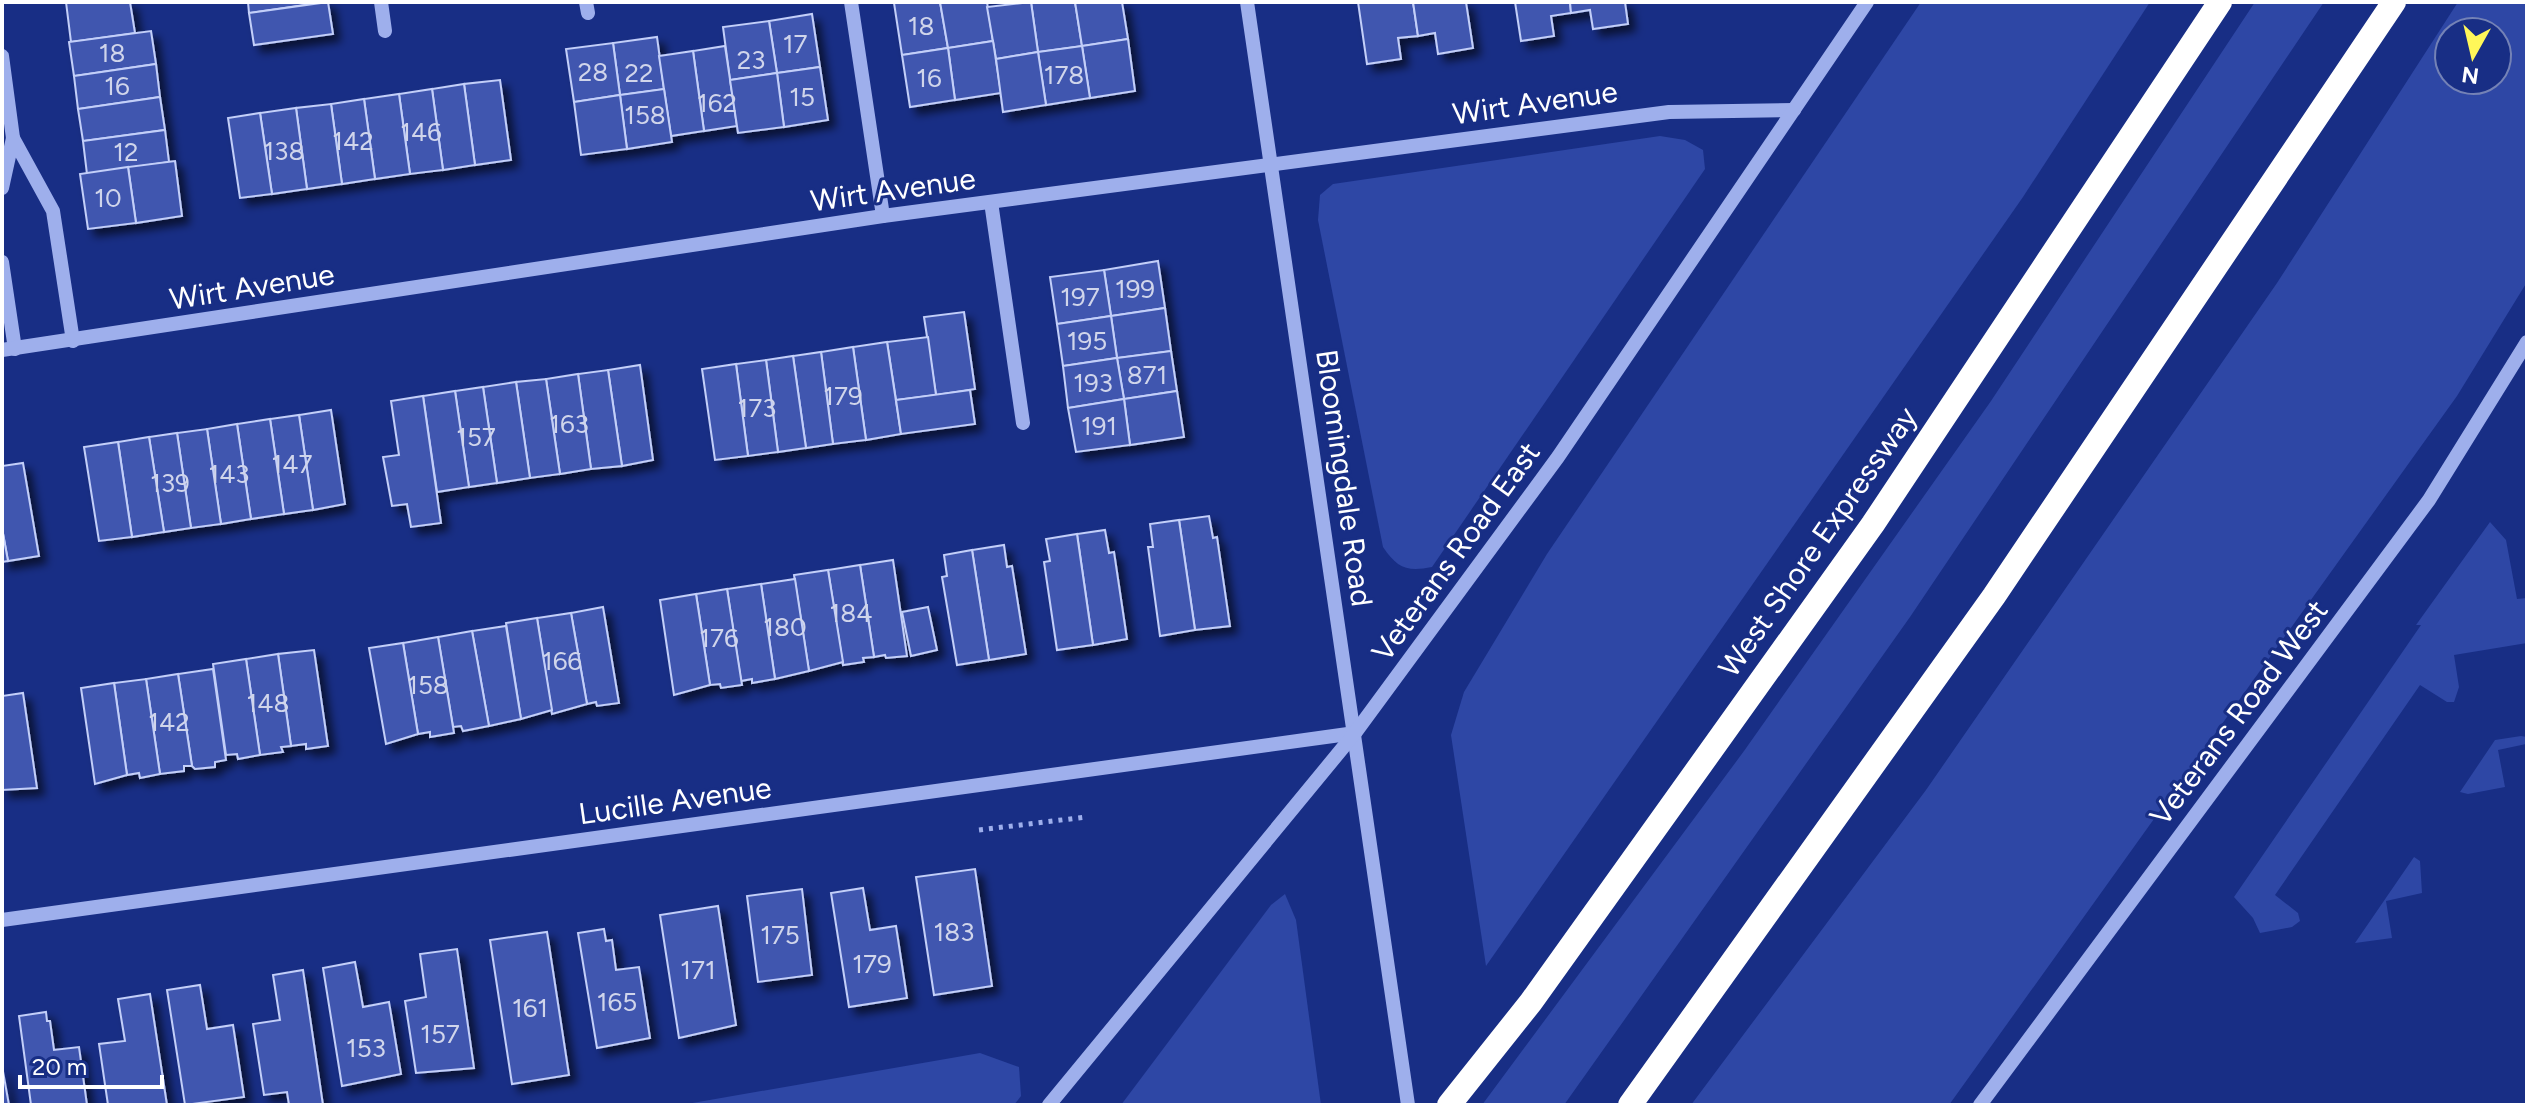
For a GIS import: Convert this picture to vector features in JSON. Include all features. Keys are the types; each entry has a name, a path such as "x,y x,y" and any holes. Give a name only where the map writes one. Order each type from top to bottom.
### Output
{"highway":[{"name":"West Shore Expressway","path":"1449,1105 1531,1002 1873,524 2220,2"},
{"path":"1630,1105 1994,596 2394,2"}],"street":[{"path":"381,2 385,31"},
{"path":"851,2 883,216"},
{"name":"Bloomingdale Road","path":"1247,2 1408,1105"},
{"name":"Veterans Road East","path":"1049,1105 1355,733 1558,457 1867,2"},
{"path":"2,56 13,138 53,211 73,341"},
{"name":"Wirt Avenue","path":"9,350 883,216 1669,112 1794,110"},
{"path":"2,188 13,138"},
{"path":"991,202 1023,423"},
{"path":"2,262 9,350"},
{"name":"Veterans Road West","path":"1980,1105 2429,500 2527,342"},
{"name":"Lucille Avenue","path":"2,920 1355,733"}],"path":[{"path":"979,830 1086,817"}],"shaded area":[{"path":"1921,2 2150,2 2023,197 1486,966 1451,735 1464,692 1547,554"},
{"path":"2255,2 2324,2 1910,617 1564,1105 1482,1105 1744,751 1991,401"},
{"path":"2458,2 2527,2 2527,282 2457,396 1949,1105 1691,1105 1926,790 2277,283 2433,41 2433,96 2513,96 2513,16 2449,16"},
{"path":"1660,136 1685,140 1703,150 1705,169 1432,567 1416,569 1398,564 1383,547 1318,220 1320,195 1333,184"},
{"path":"2490,522 2506,540 2517,599 2527,598 2527,643 2454,655 2459,687 2454,702 2447,702 2420,685 2275,895 2298,913 2300,921 2292,927 2260,933 2253,918 2234,897 2421,625 2416,625"},
{"path":"2527,737 2526,744 2498,750 2505,787 2468,794 2460,792 2495,740"},
{"path":"2414,857 2420,861 2422,893 2386,901 2392,938 2355,943"},
{"path":"1285,894 1296,920 1321,1105 1121,1105 1271,905"},
{"path":"980,1053 1019,1067 1021,1096 1014,1105 681,1105"}],"building":[{"path":"66,2 130,2 135,33 71,42"},
{"path":"248,2 326,2 249,13"},
{"path":"328,2 333,34 254,45 249,13"},
{"path":"940,2 948,48 902,55 894,3"},
{"path":"940,2 987,2 993,41 948,48"},
{"path":"1031,2 1075,2 1082,46 1038,52"},
{"path":"1031,2 1038,52 996,59 987,7"},
{"path":"1075,2 1122,2 1128,39 1082,46"},
{"path":"1358,2 1413,2 1418,36 1398,38 1401,59 1367,64"},
{"path":"1413,2 1466,2 1473,48 1438,54 1435,33 1418,36"},
{"path":"1515,2 1570,2 1571,13 1551,16 1554,36 1521,41"},
{"path":"1570,2 1625,2 1628,24 1593,29 1590,10 1571,13"},
{"path":"812,14 820,67 777,73 769,21"},
{"path":"769,21 777,73 730,80 723,27"},
{"path":"151,31 156,64 74,76 69,42"},
{"path":"657,37 664,89 620,95 613,43"},
{"path":"1128,39 1135,91 1090,98 1082,46"},
{"path":"993,41 1001,93 955,100 948,48"},
{"path":"613,43 620,95 574,102 566,49"},
{"path":"725,46 737,126 704,131 693,51"},
{"path":"1082,46 1090,98 1046,105 1038,52"},
{"path":"948,48 955,100 910,107 902,55"},
{"path":"693,51 704,131 671,136 659,56"},
{"path":"1038,52 1046,105 1003,112 996,59"},
{"path":"156,64 160,97 78,109 74,76"},
{"path":"820,67 828,120 784,127 777,73"},
{"path":"777,73 784,127 738,133 730,80"},
{"path":"500,80 511,160 475,165 464,84"},
{"path":"464,84 475,165 443,170 432,89"},
{"path":"432,89 443,170 410,174 399,94"},
{"path":"664,89 672,142 627,149 620,95"},
{"path":"399,94 410,174 375,179 364,99"},
{"path":"620,95 627,149 581,155 574,102"},
{"path":"160,97 165,130 83,141 78,109"},
{"path":"364,99 375,179 342,184 331,104"},
{"path":"331,104 342,184 307,189 296,108"},
{"path":"296,108 307,189 272,194 260,113"},
{"path":"260,113 272,194 240,198 228,118"},
{"path":"165,130 169,162 87,174 83,141"},
{"path":"175,161 182,216 136,223 128,167"},
{"path":"128,167 136,223 88,229 80,174"},
{"path":"1158,261 1165,308 1111,316 1104,270"},
{"path":"1104,270 1111,316 1057,324 1050,277"},
{"path":"1165,308 1171,351 1117,358 1111,316"},
{"path":"964,312 975,389 936,395 924,317"},
{"path":"1111,316 1117,358 1063,366 1057,324"},
{"path":"928,337 936,395 896,400 887,342"},
{"path":"887,342 901,434 866,440 853,347"},
{"path":"853,347 866,440 833,444 821,352"},
{"path":"1171,351 1177,391 1124,399 1117,358"},
{"path":"821,352 833,444 806,448 793,356"},
{"path":"793,356 806,448 778,452 766,360"},
{"path":"1117,358 1124,399 1068,408 1063,366"},
{"path":"766,360 778,452 748,456 736,364"},
{"path":"736,364 748,456 715,460 702,369"},
{"path":"640,365 653,460 622,466 608,370"},
{"path":"608,370 622,466 591,469 578,374"},
{"path":"578,374 591,469 560,474 546,379"},
{"path":"546,379 560,474 530,478 516,382"},
{"path":"516,382 530,478 497,483 483,387"},
{"path":"483,387 497,483 469,487 455,391"},
{"path":"970,390 975,424 901,434 896,400"},
{"path":"455,391 469,487 437,492 423,396"},
{"path":"1177,391 1184,437 1130,445 1124,399"},
{"path":"423,396 441,523 411,527 407,504 392,506 383,457 399,455 391,401"},
{"path":"1124,399 1130,445 1076,452 1068,408"},
{"path":"331,410 345,504 313,510 299,415"},
{"path":"299,415 313,510 284,514 270,419"},
{"path":"270,419 284,514 251,519 237,424"},
{"path":"237,424 251,519 221,524 207,429"},
{"path":"207,429 221,524 191,528 177,433"},
{"path":"177,433 191,528 164,532 149,437"},
{"path":"149,437 164,532 132,537 118,442"},
{"path":"118,442 132,537 99,541 84,447"},
{"path":"23,463 39,556 8,561 2,528 2,466"},
{"path":"1209,516 1213,538 1217,537 1230,626 1195,630 1179,520"},
{"path":"1179,520 1195,630 1160,636 1148,547 1153,547 1150,524"},
{"path":"2,528 8,561 2,562"},
{"path":"1105,530 1109,553 1114,552 1127,639 1093,645 1077,534"},
{"path":"1077,534 1093,645 1057,650 1044,562 1050,561 1046,539"},
{"path":"1004,545 1007,567 1012,566 1026,654 989,660 972,550"},
{"path":"972,550 989,660 957,665 942,577 947,576 944,555"},
{"path":"893,560 907,656 874,657 860,565"},
{"path":"860,565 874,657 843,665 828,570"},
{"path":"828,570 843,662 809,671 794,575"},
{"path":"795,579 809,671 775,679 761,584"},
{"path":"761,584 775,679 752,683 752,679 741,681 727,589"},
{"path":"727,589 742,685 721,688 720,684 710,685 696,594"},
{"path":"696,594 710,685 674,695 660,600"},
{"path":"603,607 619,703 597,706 596,702 587,704 571,613"},
{"path":"928,607 937,650 911,656 902,612"},
{"path":"571,613 587,704 552,714 537,618"},
{"path":"537,618 552,710 521,719 506,623"},
{"path":"506,626 521,719 489,726 472,631"},
{"path":"472,631 489,726 463,731 461,726 453,727 438,637"},
{"path":"438,637 454,733 430,737 430,732 418,734 403,643"},
{"path":"403,643 418,734 386,744 369,648"},
{"path":"314,650 328,746 306,749 306,744 291,746 278,654"},
{"path":"278,654 291,746 281,747 283,752 260,755 246,659"},
{"path":"246,659 260,755 238,759 237,754 226,755 213,664"},
{"path":"213,669 226,760 215,762 215,767 195,769 192,766 178,674"},
{"path":"178,674 192,766 184,766 184,771 160,774 146,679"},
{"path":"146,679 160,774 140,778 139,773 127,775 114,683"},
{"path":"114,683 127,775 95,784 81,688"},
{"path":"23,693 37,788 2,790 2,696"},
{"path":"975,869 992,986 934,995 916,877"},
{"path":"863,888 870,930 896,926 907,998 849,1007 831,893"},
{"path":"802,889 812,975 758,982 747,896"},
{"path":"718,906 736,1025 679,1038 660,915"},
{"path":"604,929 606,941 612,940 616,970 639,967 650,1038 597,1048 578,933"},
{"path":"547,932 569,1075 512,1084 490,940"},
{"path":"457,949 474,1068 416,1073 405,1001 426,997 420,954"},
{"path":"355,962 363,1007 389,1002 401,1074 342,1086 323,968"},
{"path":"303,970 323,1105 289,1105 287,1092 264,1095 253,1024 280,1020 273,975"},
{"path":"200,985 207,1029 233,1025 244,1097 185,1105 167,990"},
{"path":"150,994 167,1105 108,1105 99,1044 125,1041 118,999"},
{"path":"46,1012 54,1050 79,1047 87,1105 31,1105 19,1016"},
{"path":"2,1066 9,1105 2,1105"}]}
